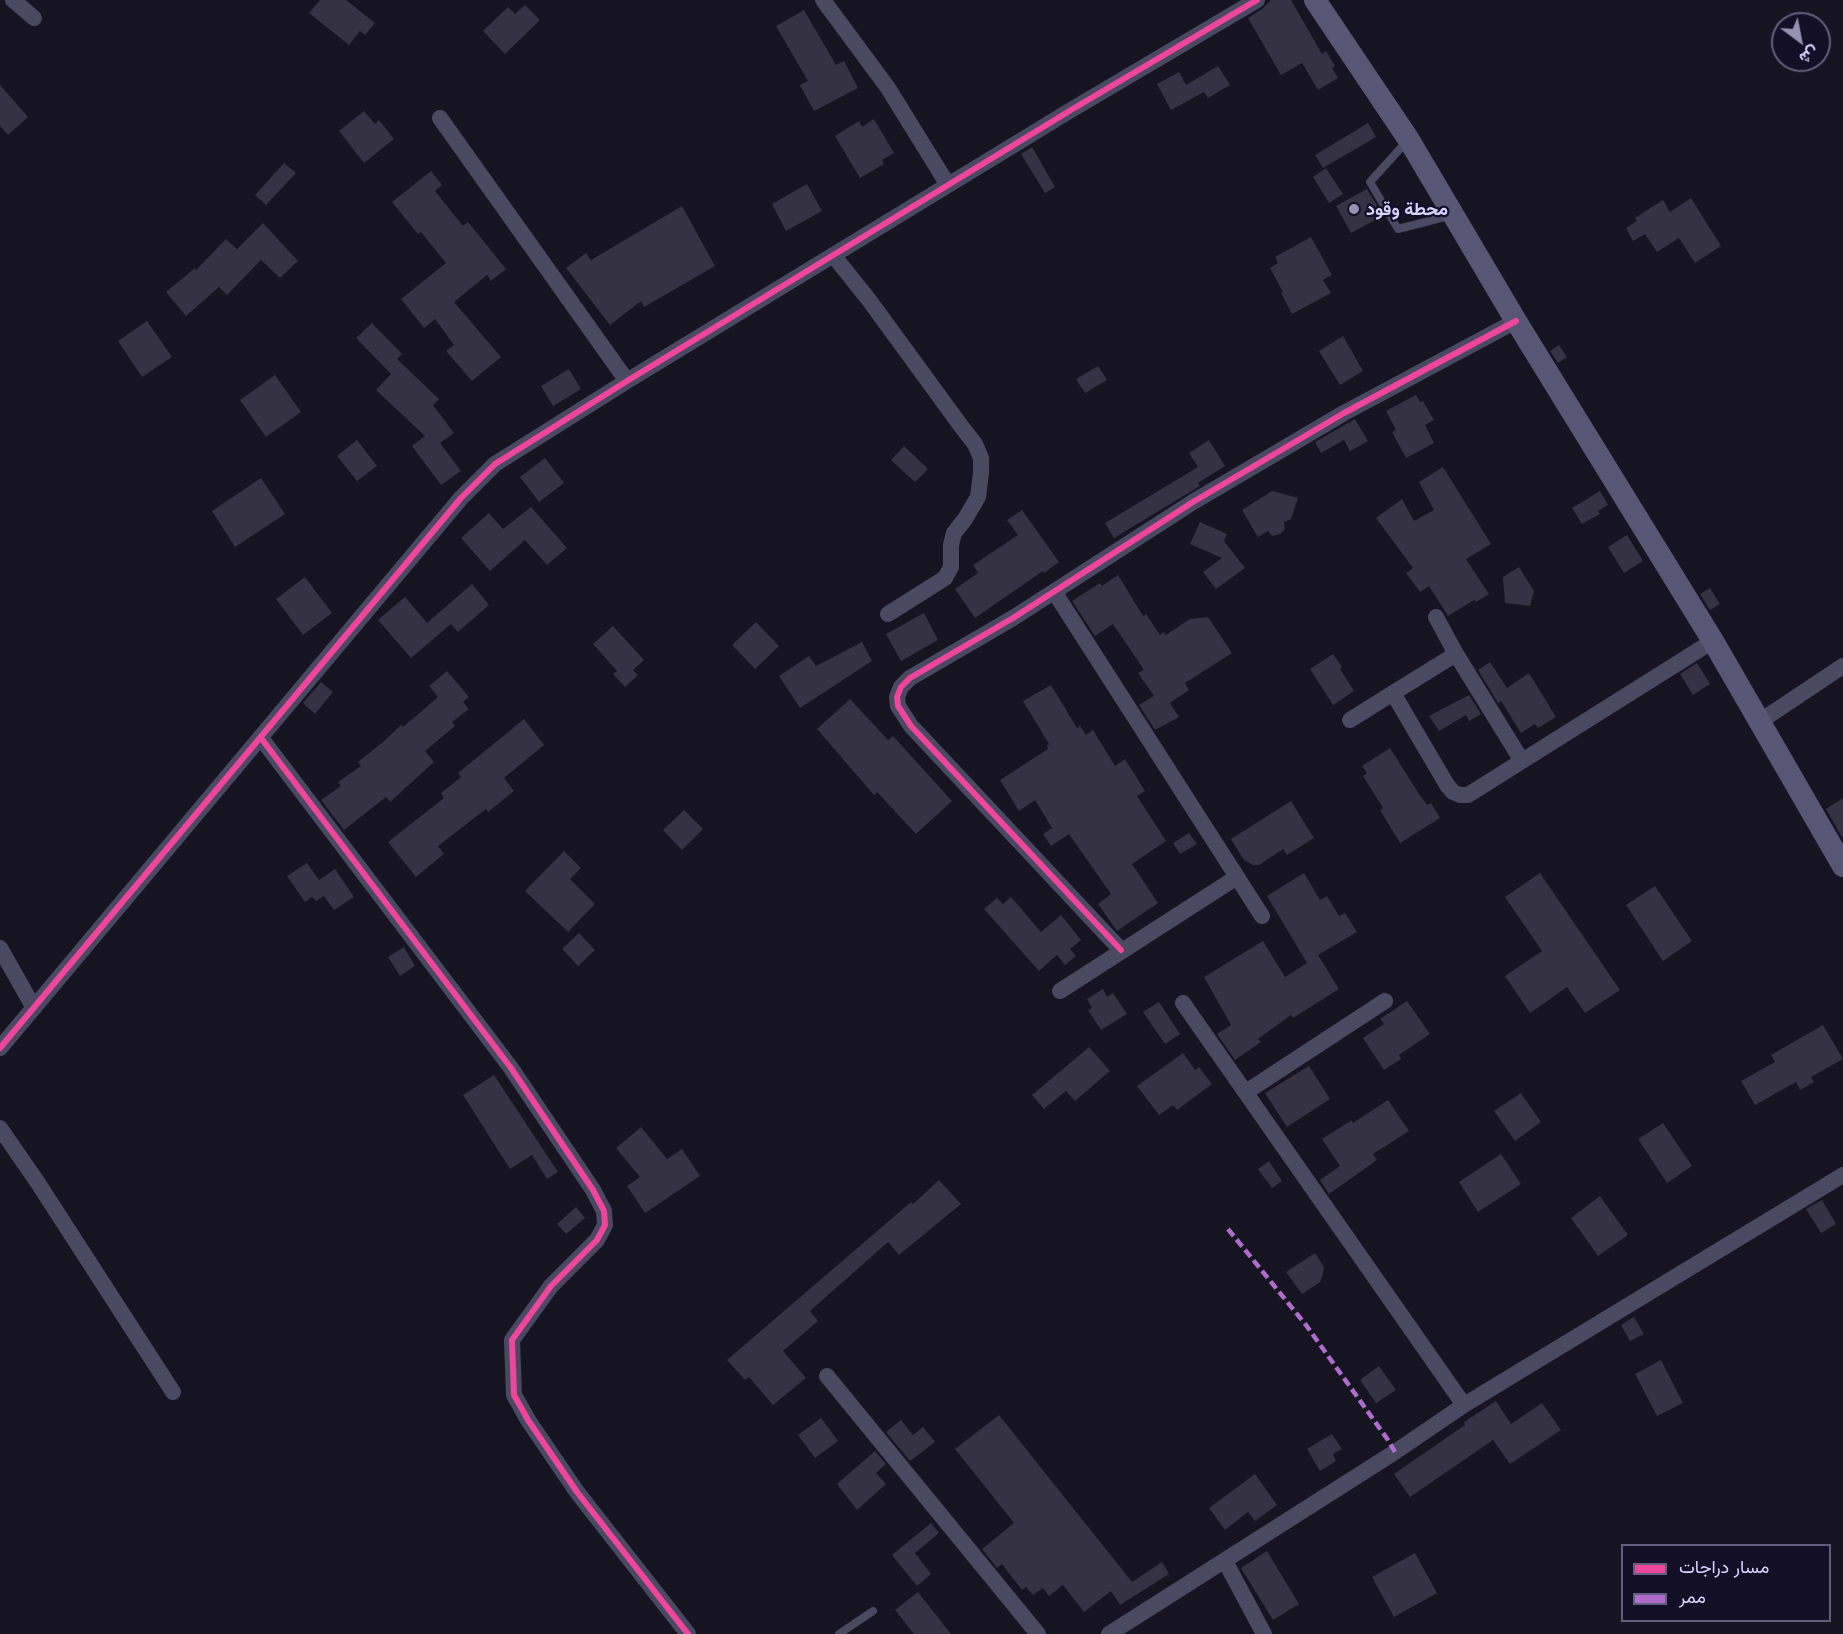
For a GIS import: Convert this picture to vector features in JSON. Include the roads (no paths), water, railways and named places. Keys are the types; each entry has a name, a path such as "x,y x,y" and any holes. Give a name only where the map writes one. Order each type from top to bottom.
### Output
{"main road":[{"path":"1315,0 1408,140 1516,321 1713,641 1843,866"}],"street":[{"path":"13,0 34,18"},
{"path":"823,0 888,88 948,184"},
{"path":"0,1048 480,478 495,464 948,184 1257,0"},
{"path":"440,118 627,381"},
{"path":"833,255 975,444 981,458 978,497 954,533 951,545 951,567 945,578 888,614"},
{"path":"1121,950 911,726 898,706 897,697 901,687 910,678 1055,593 1184,508 1344,412 1516,321"},
{"path":"1055,593 1262,916"},
{"path":"1436,617 1456,654 1522,761"},
{"path":"1393,693 1442,778 1453,792 1468,795 1713,641"},
{"path":"1350,720 1456,654"},
{"path":"1759,722 1843,666"},
{"path":"261,738 511,1068 599,1200 604,1211 605,1225 597,1240 551,1286 512,1340 514,1395 528,1420 577,1492 688,1634"},
{"path":"1060,991 1121,950 1238,878"},
{"path":"0,948 34,1008"},
{"path":"1246,1092 1385,1001"},
{"path":"1183,1003 1464,1405"},
{"path":"0,1128 173,1392"},
{"path":"1109,1634 1395,1452 1464,1405 1843,1175"},
{"path":"827,1376 1038,1634"},
{"path":"1225,1561 1264,1634"}],"lane":[{"path":"1408,140 1370,182 1398,229 1453,215"},
{"path":"839,1634 873,1611"}],"place":[{"name":"محطة وقود","path":"1354,209"}]}
